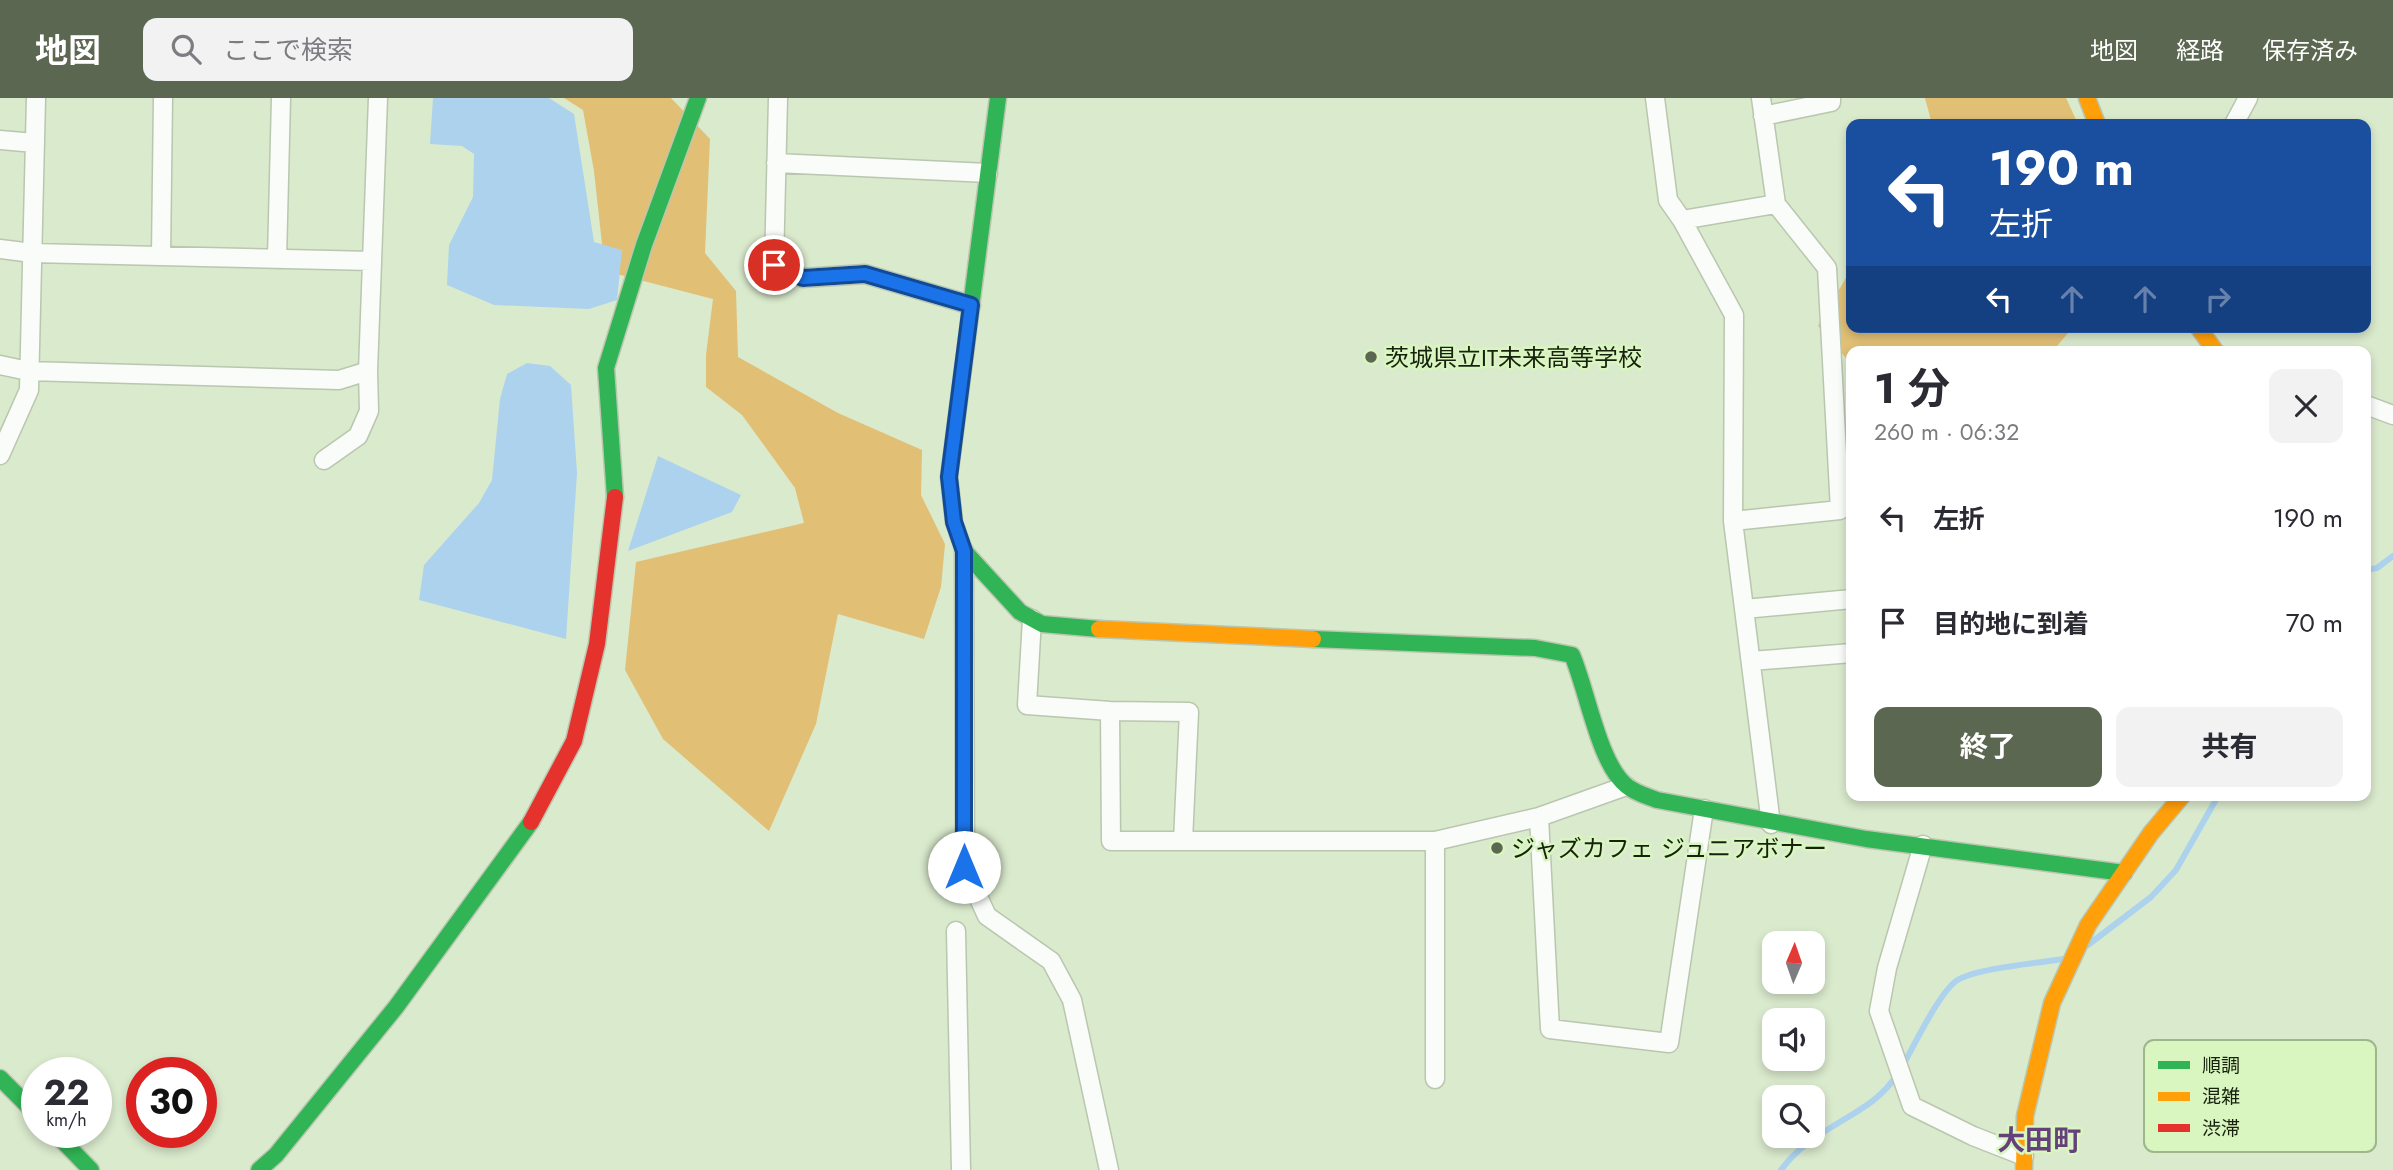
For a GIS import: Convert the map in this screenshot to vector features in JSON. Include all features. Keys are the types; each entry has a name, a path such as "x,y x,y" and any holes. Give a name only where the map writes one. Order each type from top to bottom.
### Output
{"street":[{"path":"0,455 29,390 36,98"},
{"path":"161,256 163,98"},
{"path":"277,258 281,98"},
{"path":"324,460 358,436 369,411 368,371 378,98"},
{"path":"259,1170 276,1155 396,1007 539,811 574,741 597,645 615,502 606,368 644,245 698,98"},
{"path":"778,98 774,265 803,278 865,274 971,305"},
{"path":"998,98 949,477 954,522 964,551 964,867 987,916 1051,961 1072,1000 1109,1170"},
{"path":"1655,98 1668,200 1682,220 1734,315 1733,521 1771,824"},
{"path":"1733,521 1840,510 1827,268 1776,204 1762,107 1831,102 1830,98"},
{"path":"2087,98 2095,119"},
{"path":"2237,119 2248,98"},
{"path":"0,140 34,143"},
{"path":"776,163 988,173"},
{"path":"1682,220 1776,204"},
{"path":"0,249 32,253 372,261"},
{"path":"0,365 28,371 338,380 368,371"},
{"path":"2371,407 2393,415"},
{"path":"964,551 1020,612 1042,624 1111,630 1535,648 1572,655 1582,673 1611,769 1626,786 1651,797 1771,824 2124,873"},
{"path":"1744,609 1846,600"},
{"path":"1032,619 1027,705 1110,711 1189,712 1183,841"},
{"path":"1751,661 1846,653"},
{"path":"1110,711 1111,841 1436,841 1539,817 1626,786"},
{"path":"1923,845 1887,968 1880,1011 1912,1106 2024,1163 2025,1116 2052,1003 2088,925 2178,801"},
{"path":"1539,817 1550,1029 1669,1043 1704,808"},
{"path":"1435,1079 1436,841"},
{"path":"956,932 961,1170"},
{"path":"0,1078 21,1099"},
{"path":"70,1148 91,1170"}],"shaded area":[{"path":"564,98 671,98 710,139 705,253 736,291 738,357 838,413 922,450 921,495 945,544 941,587 924,639 838,614 816,724 769,831 663,739 625,670 636,562 804,523 795,488 742,415 706,387 706,355 713,299 605,271 594,171 583,110"},
{"path":"1925,98 2066,98 2076,119 1931,119"},
{"path":"1846,278 1846,333 2068,333 2057,346 1846,346 1846,358 1818,326"}],"water":[{"path":"433,98 549,98 574,114 594,242 622,250 617,300 589,309 494,305 447,285 449,245 473,197 474,154 462,146 430,144"},
{"path":"527,363 550,366 571,385 577,473 566,639 419,600 424,565 479,503 492,480 500,399 507,374"},
{"path":"658,456 741,495 732,512 628,551"}],"waterway":[{"path":"2371,569 2377,568 2393,556"},
{"path":"2088,945 2151,897 2176,870 2215,801"},
{"path":"1903,1065 1934,1008 1956,981 1992,969 2064,959"},
{"path":"1781,1170 1809,1142 1874,1100 1897,1074"}],"traffic: fast":[{"path":"615,497 606,368 644,245 698,98"},
{"path":"998,98 949,477 954,522 964,551 1020,612 1042,624 1099,629"},
{"path":"1313,639 1535,648 1572,655 1601,744 1617,776 1627,786 1657,800 1866,839 2124,873"},
{"path":"259,1170 276,1155 396,1007 531,822"},
{"path":"0,1078 21,1099"},
{"path":"70,1148 91,1170"}],"traffic: slow":[{"path":"2087,98 2095,119"},
{"path":"2202,333 2212,346"},
{"path":"1099,629 1313,639"},
{"path":"2024,1170 2025,1116 2052,1003 2088,925 2151,833 2178,801"}],"traffic: jam":[{"path":"531,822 574,741 597,644 615,497"}],"place":[{"name":"茨城県立IT未来高等学校","path":"1371,357"},
{"name":"ジャズカフェ ジュニアボナー","path":"1497,848"}],"district":[{"name":"大田町","path":"2039,1140"}],"route":[{"path":"774,265 803,278 865,274 971,305 949,477 954,522 964,551 964,867"}]}
